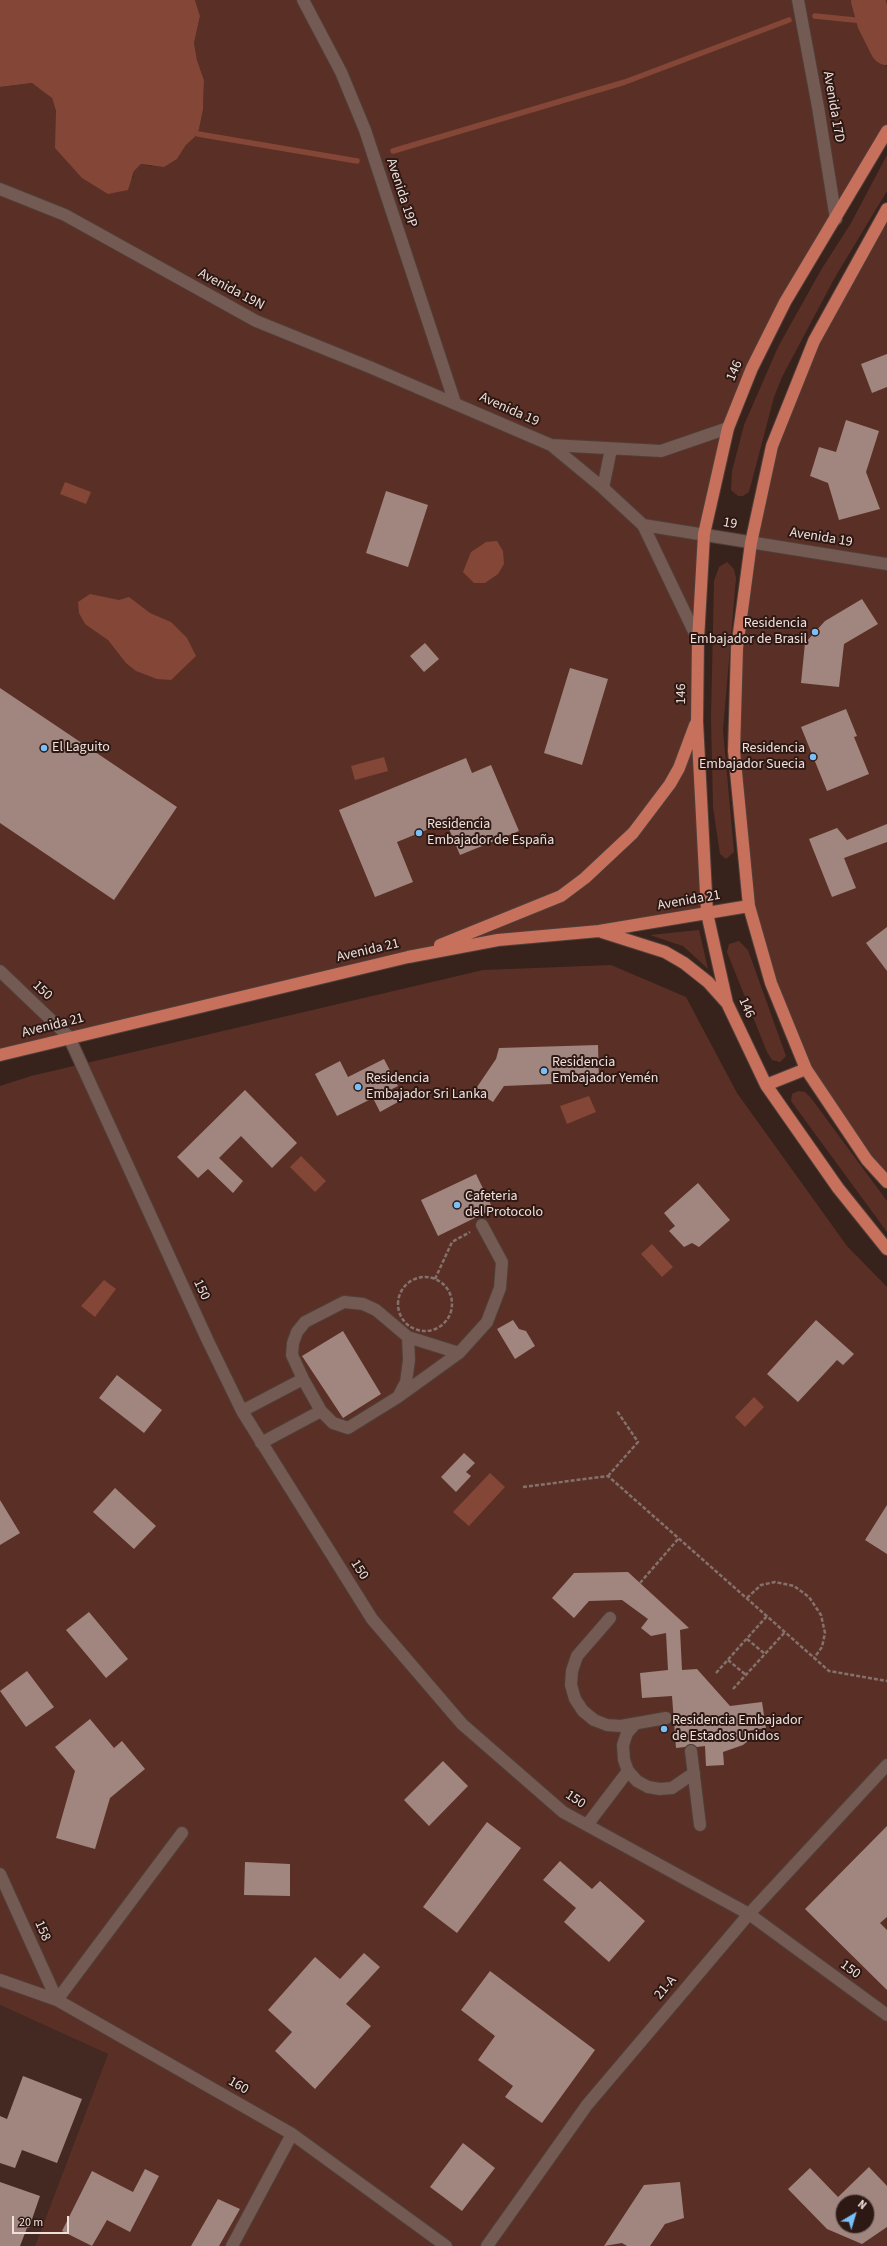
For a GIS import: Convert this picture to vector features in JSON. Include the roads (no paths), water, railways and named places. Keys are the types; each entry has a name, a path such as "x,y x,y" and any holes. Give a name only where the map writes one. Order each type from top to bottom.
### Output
{"main road":[{"name":"146","path":"887,131 836,219 785,302 752,368 728,428 704,534 698,640 697,721 707,914 727,1004 766,1085 838,1188 887,1250"},
{"path":"887,209 814,341 774,439 751,543 737,648 734,751 749,906 771,983 806,1068 867,1160 887,1182"},
{"path":"408,957 536,908 562,896 585,878 633,833 670,784 679,768 697,721"},
{"name":"Avenida 21","path":"0,1055 69,1037 408,957 498,940 599,931 749,906"},
{"path":"599,931 664,952 684,963 708,982 727,1004"},
{"path":"766,1085 806,1068"}],"street":[{"name":"Avenida 19P","path":"303,0 341,72 365,130 455,403"},
{"name":"Avenida 17D","path":"798,0 818,107 836,219"},
{"name":"Avenida 19N","path":"0,189 64,215 256,321 455,403"},
{"name":"Avenida 19","path":"455,403 551,445 603,488 643,525 698,640"},
{"name":"Avenida 19","path":"551,445 661,451 728,428"},
{"path":"603,488 611,449"},
{"path":"643,525 704,534"},
{"name":"19","path":"704,534 751,543"},
{"name":"Avenida 19","path":"751,543 824,553 887,564"},
{"name":"150","path":"0,971 69,1037 204,1332 242,1411 377,1625 462,1724 563,1812 749,1914 887,2015"},
{"path":"459,1353 408,1338 376,1310 363,1304 344,1302 305,1322 297,1332 293,1342 292,1355 303,1379 321,1411 333,1423 348,1428 398,1397 459,1353 487,1322 500,1288 502,1262 482,1225"},
{"path":"398,1397 406,1382 409,1360 408,1338"},
{"path":"242,1411 303,1379"},
{"path":"261,1443 321,1411"},
{"path":"610,1618 577,1656 572,1671 571,1685 575,1699 583,1711 594,1720 607,1725 635,1724 666,1718"},
{"path":"635,1724 627,1733 623,1745 624,1760 628,1771 637,1781 648,1787 660,1789 672,1788 694,1773"},
{"path":"691,1751 700,1825"},
{"name":"21-A","path":"487,2246 587,2105 749,1914 887,1765"},
{"path":"587,1825 628,1771"},
{"path":"57,2000 182,1833"},
{"name":"158","path":"0,1874 57,2000"},
{"name":"160","path":"0,1980 57,2000 292,2134 446,2246"},
{"path":"232,2246 292,2134"}],"waterway":[{"path":"868,0 874,22 887,48"},
{"path":"815,16 874,22"},
{"path":"393,151 625,82 789,20"},
{"path":"198,134 357,161"}],"place":[{"name":"Residencia Embajador de Brasil","path":"815,632"},
{"name":"El Laguito","path":"44,748"},
{"name":"Residencia Embajador Suecia","path":"813,757"},
{"name":"Residencia Embajador de España","path":"419,833"},
{"name":"Residencia Embajador Yemén","path":"544,1071"},
{"name":"Residencia Embajador Sri Lanka","path":"358,1087"},
{"name":"Cafeteria del Protocolo","path":"457,1205"},
{"name":"Residencia Embajador de Estados Unidos","path":"664,1729"}]}
